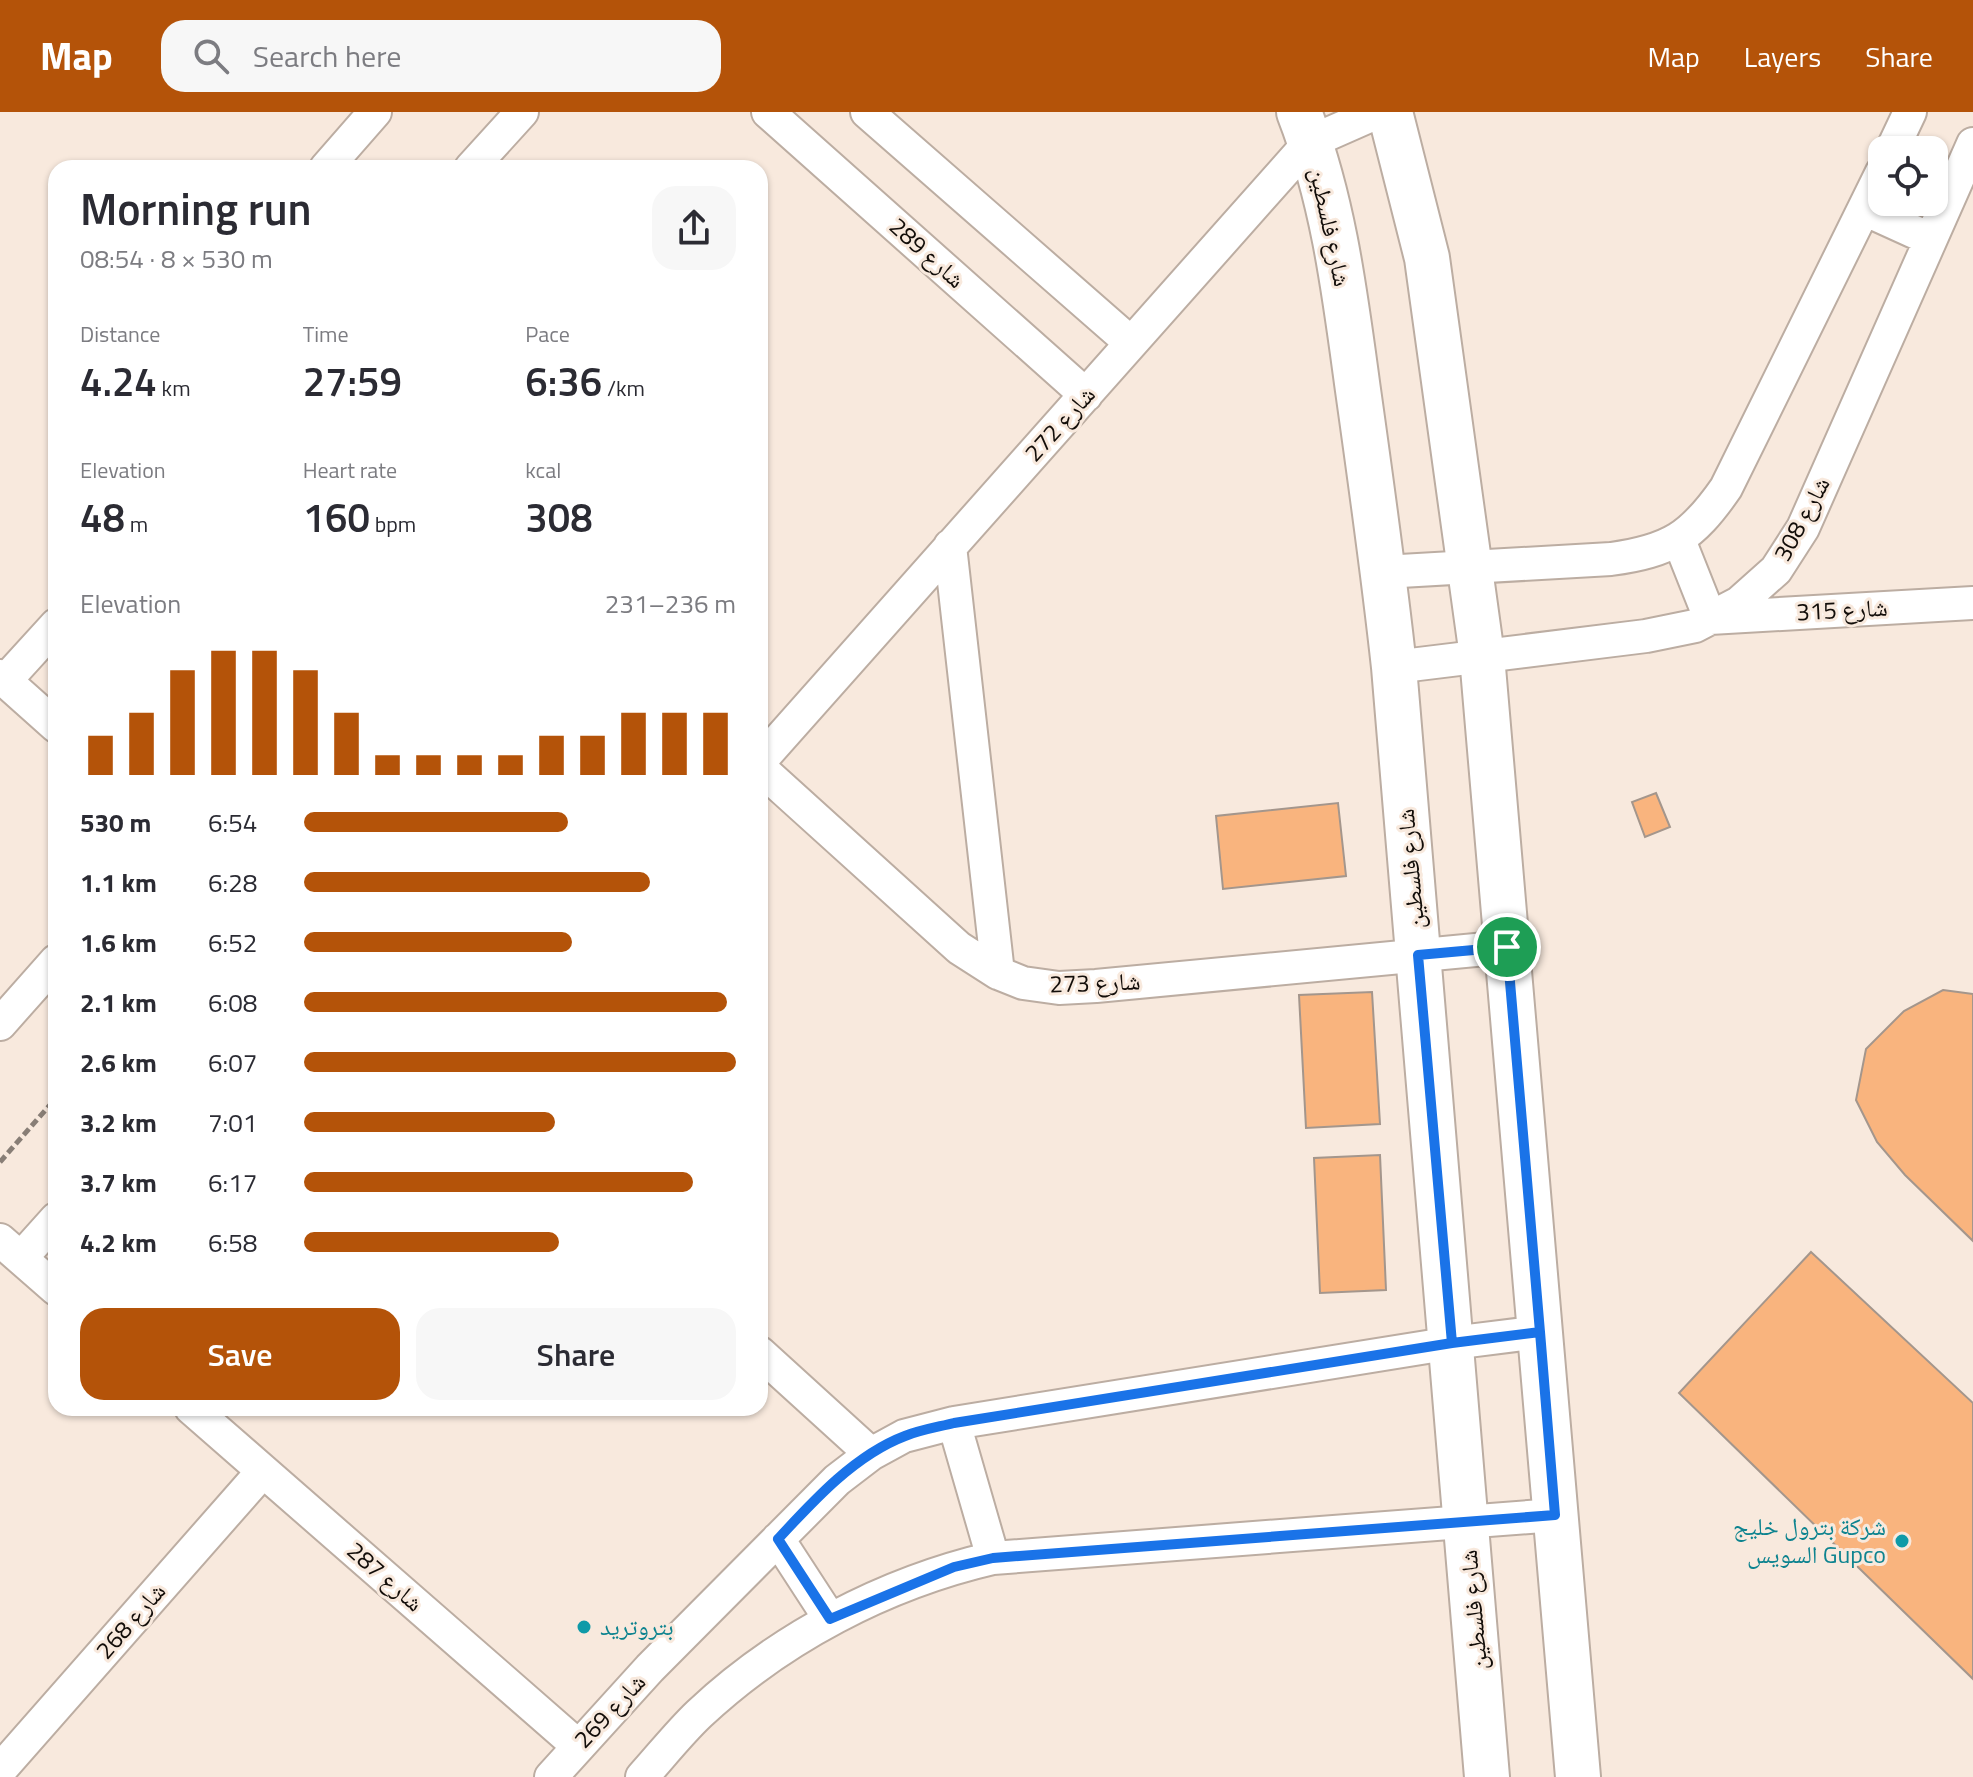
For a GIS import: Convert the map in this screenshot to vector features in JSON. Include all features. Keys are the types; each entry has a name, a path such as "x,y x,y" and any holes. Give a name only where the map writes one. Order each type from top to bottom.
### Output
{"street":[{"path":"333,160 375,112"},
{"path":"478,160 522,112"},
{"name":"شارع 289","path":"768,112 1086,395"},
{"path":"867,112 1131,343"},
{"name":"شارع 272","path":"768,752 1131,343 1304,127 1378,112"},
{"path":"1390,112 1427,258 1482,656 1578,1777"},
{"path":"1899,136 1910,112"},
{"name":"شارع فلسطين","path":"1304,127 1328,204 1341,269 1394,667 1487,1777"},
{"name":"شارع 308","path":"1394,667 1646,636 1695,626 1739,603 1776,570 1803,528 1973,144"},
{"path":"1383,572 1611,559 1646,554 1679,540 1706,518 1726,488 1868,201"},
{"path":"1864,209 1930,239"},
{"path":"1679,540 1710,618"},
{"path":"950,546 998,973"},
{"name":"شارع 315","path":"1710,618 1973,603"},
{"path":"48,633 3,679 48,719"},
{"name":"شارع 273","path":"768,775 959,948 998,973 1023,983 1059,988 1507,947"},
{"path":"0,1024 48,970"},
{"path":"48,1224 10,1249 48,1282"},
{"name":"شارع 269","path":"551,1777 650,1668 837,1480 871,1454 904,1436 954,1423 1452,1343 1540,1332"},
{"path":"768,1360 871,1454"},
{"name":"شارع 287","path":"200,1416 578,1746"},
{"path":"954,1423 993,1558"},
{"name":"شارع 268","path":"0,1770 263,1471"},
{"path":"642,1777 698,1715 781,1647 830,1619 954,1567 993,1558 1555,1515"},
{"path":"778,1539 830,1619"}],"path":[{"path":"0,1162 48,1107"}],"building":[{"path":"1656,793 1670,827 1645,837 1632,802"},
{"path":"1338,803 1346,876 1223,889 1216,816"},
{"path":"1943,990 1973,994 1973,1241 1905,1175 1877,1142 1856,1100 1866,1049 1904,1011"},
{"path":"1372,992 1380,1124 1306,1128 1299,995"},
{"path":"1380,1155 1386,1290 1320,1293 1314,1158"},
{"name":"شركة بترول خليج السويس Gupco","path":"1811,1252 1973,1403 1973,1679 1679,1393"}],"place":[{"name":"شركة بترول خليج السويس Gupco","path":"1902,1541"},
{"name":"بتروتريد","path":"584,1627"}],"route":[{"path":"1507,947 1418,955 1452,1343 1540,1332 1555,1515 993,1558 954,1567 830,1619 778,1539 837,1480 871,1454 904,1436 954,1423 1452,1343 1540,1332 1507,947"}]}
